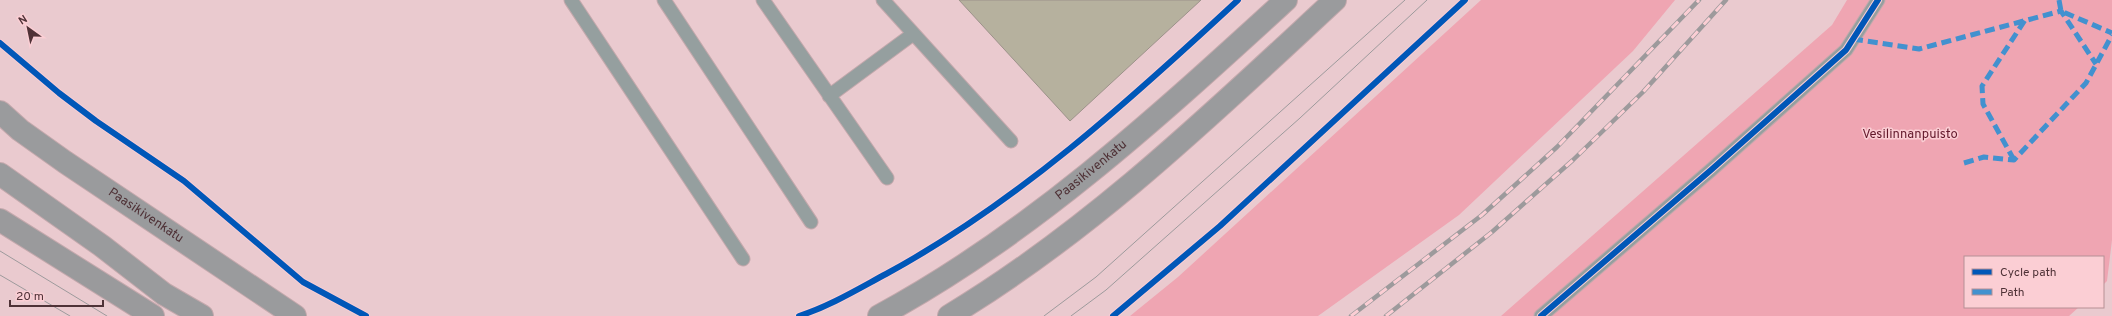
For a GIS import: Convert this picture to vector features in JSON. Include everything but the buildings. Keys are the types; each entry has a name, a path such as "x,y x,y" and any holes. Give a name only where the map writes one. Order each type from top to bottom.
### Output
{"highway":[{"path":"0,220 153,316"}],"main road":[{"name":"Paasikivenkatu","path":"879,316 951,274 1047,205 1136,135 1286,0"},
{"path":"949,316 993,290 1083,225 1224,103 1335,0"},
{"name":"Paasikivenkatu","path":"0,112 20,130 65,162 295,316"},
{"path":"0,174 102,246 164,294 202,316"}],"lane":[{"path":"571,0 743,259"},
{"path":"664,0 811,222"},
{"path":"762,0 887,178"},
{"path":"882,0 1011,141"},
{"path":"1541,316 1711,170 1846,50 1878,0"},
{"path":"829,96 913,34"}],"green space":[{"path":"1481,0 1675,0 1633,51 1459,215 1318,316 1130,316 1178,277"},
{"name":"Vesilinnanpuisto","path":"1847,0 2112,0 2112,240 2107,281 2104,284 2104,256 1964,256 1964,308 2078,308 2069,316 1501,316 1832,25"}],"tram line":[{"path":"1044,316 1096,277 1405,0"},
{"path":"1071,316 1106,290 1300,118 1427,0"},
{"path":"0,251 107,316"},
{"path":"0,275 70,316"}],"railway":[{"path":"1351,316 1482,215 1557,147 1699,0"},
{"path":"1386,316 1492,232 1573,160 1643,92 1726,0"}],"marked path":[{"path":"2059,0 2061,11 2112,33"},
{"path":"1853,39 1919,49 2061,11 2096,64"},
{"path":"2014,160 1983,104 1982,86 2025,20"},
{"path":"1964,163 1984,157 2014,160 2086,83 2112,35"}],"cycle path":[{"path":"799,316 833,302 886,274 934,246 1026,183 1113,112 1238,0"},
{"path":"1113,316 1220,226 1465,0"},
{"path":"1541,316 1711,170 1846,50 1878,0"},
{"path":"0,43 59,93 96,121 184,181 303,282 366,316"}]}
